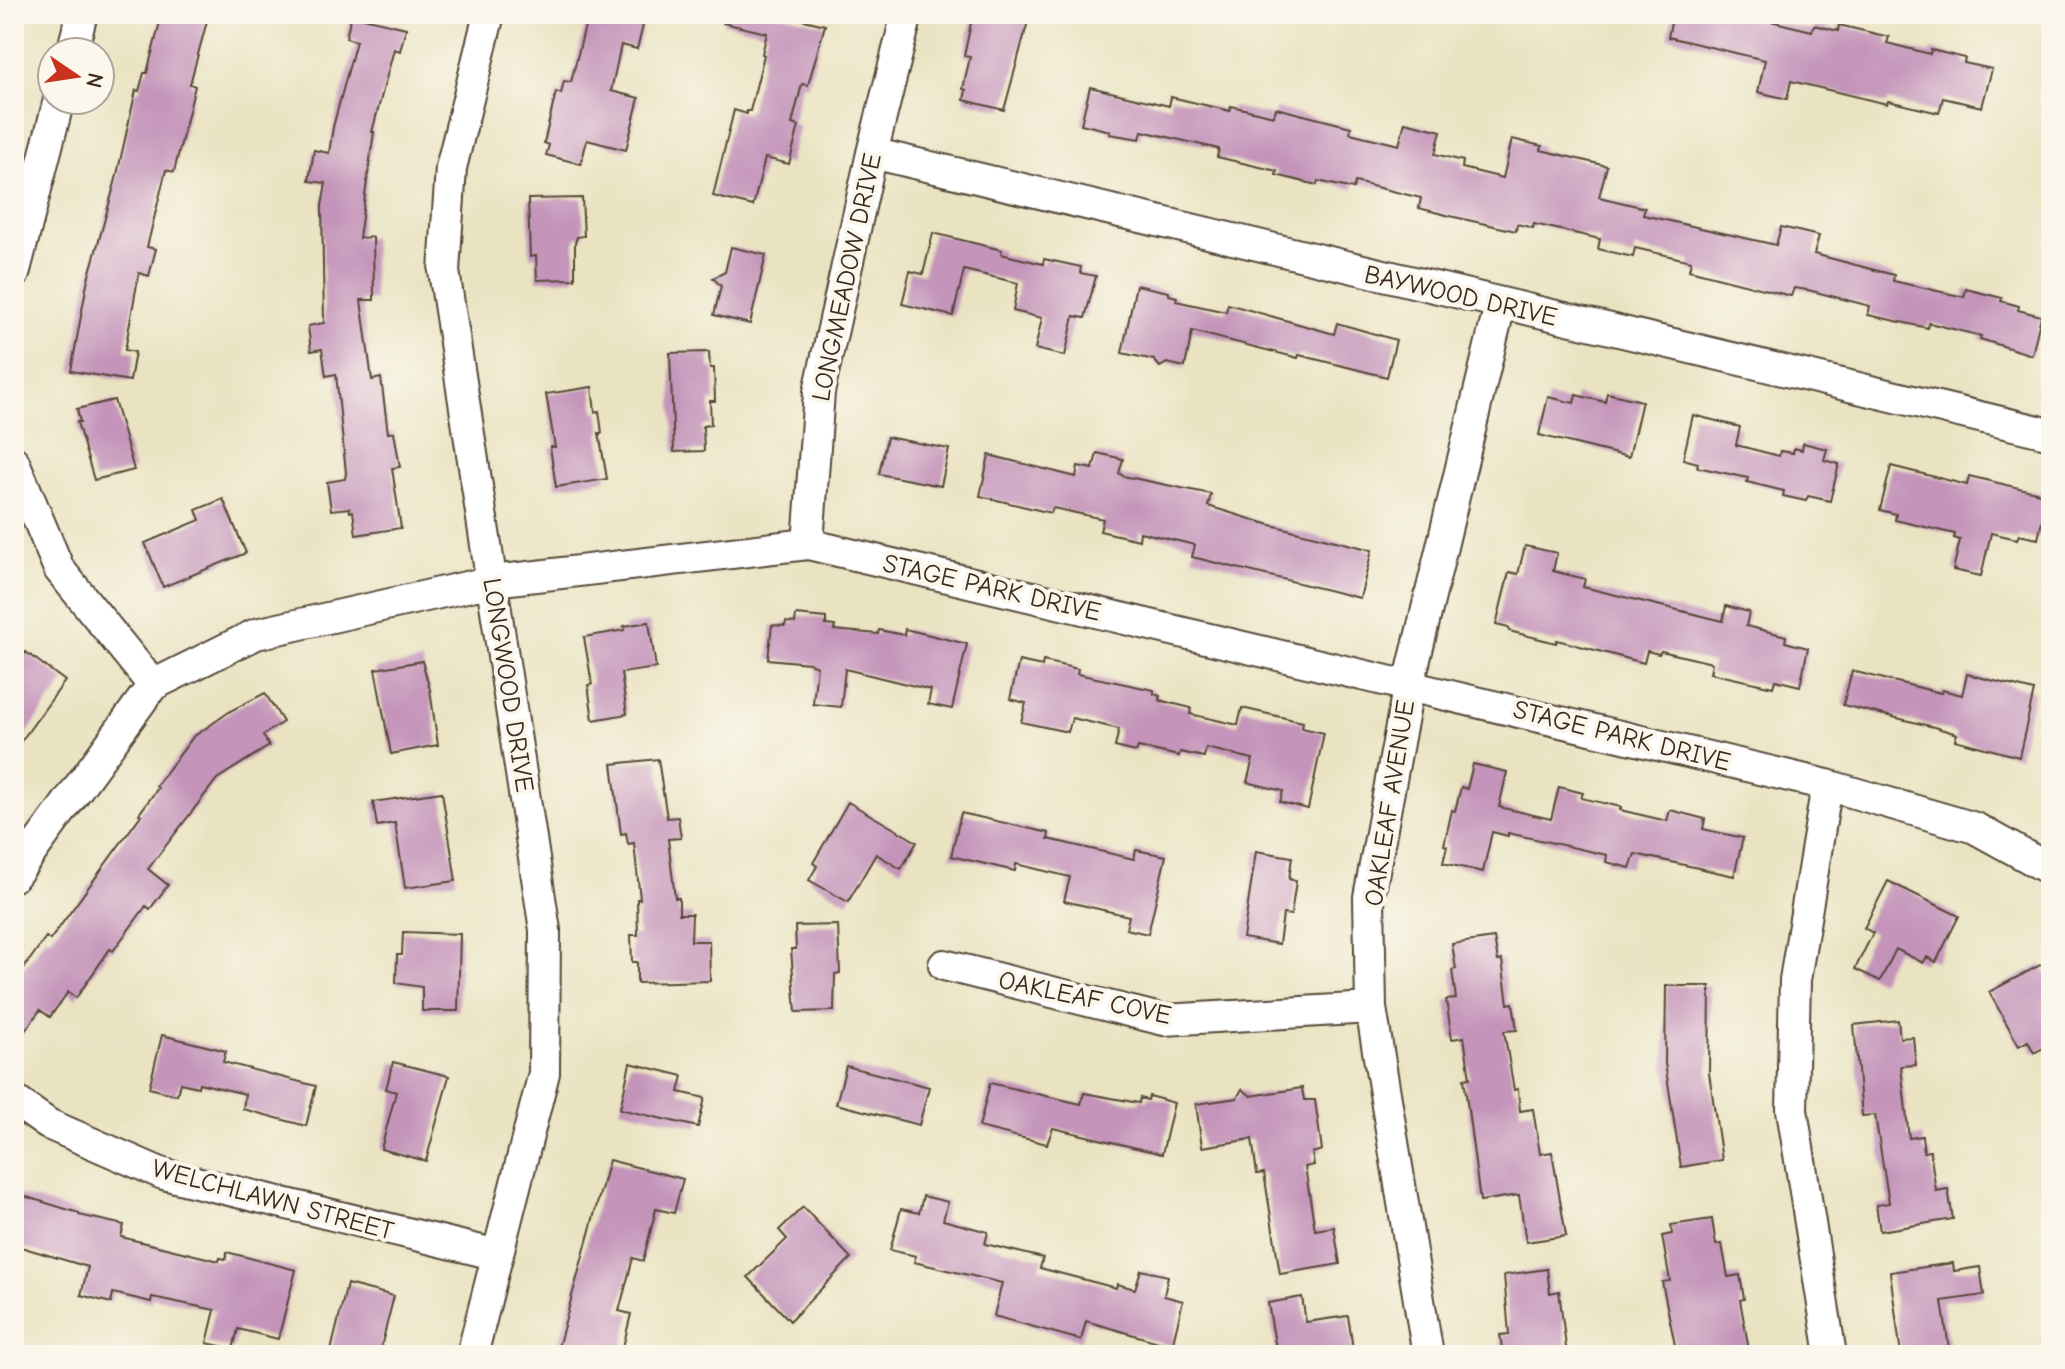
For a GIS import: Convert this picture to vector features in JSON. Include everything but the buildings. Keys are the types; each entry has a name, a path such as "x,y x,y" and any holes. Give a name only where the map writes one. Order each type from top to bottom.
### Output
{"street":[{"path":"76,36 82,14"},
{"name":"LONGWOOD DRIVE","path":"472,1355 544,1073 545,930 444,271 451,168 489,14"},
{"name":"LONGMEADOW DRIVE","path":"808,544 819,392 872,153 907,14"},
{"path":"14,274 55,116"},
{"name":"BAYWOOD DRIVE","path":"872,153 2051,434"},
{"name":"OAKLEAF AVENUE","path":"1428,1355 1371,1008 1369,897 1409,684 1500,305"},
{"path":"14,462 59,569 153,685"},
{"name":"STAGE PARK DRIVE","path":"14,876 153,685 256,634 493,581 808,544 1827,785 1975,828 2051,870"},
{"path":"1827,785 1795,980 1792,1110 1831,1355"},
{"name":"OAKLEAF COVE","path":"944,965 1164,1020 1371,1008"},
{"name":"WELCHLAWN STREET","path":"14,1100 48,1124 163,1174 498,1255"}]}
